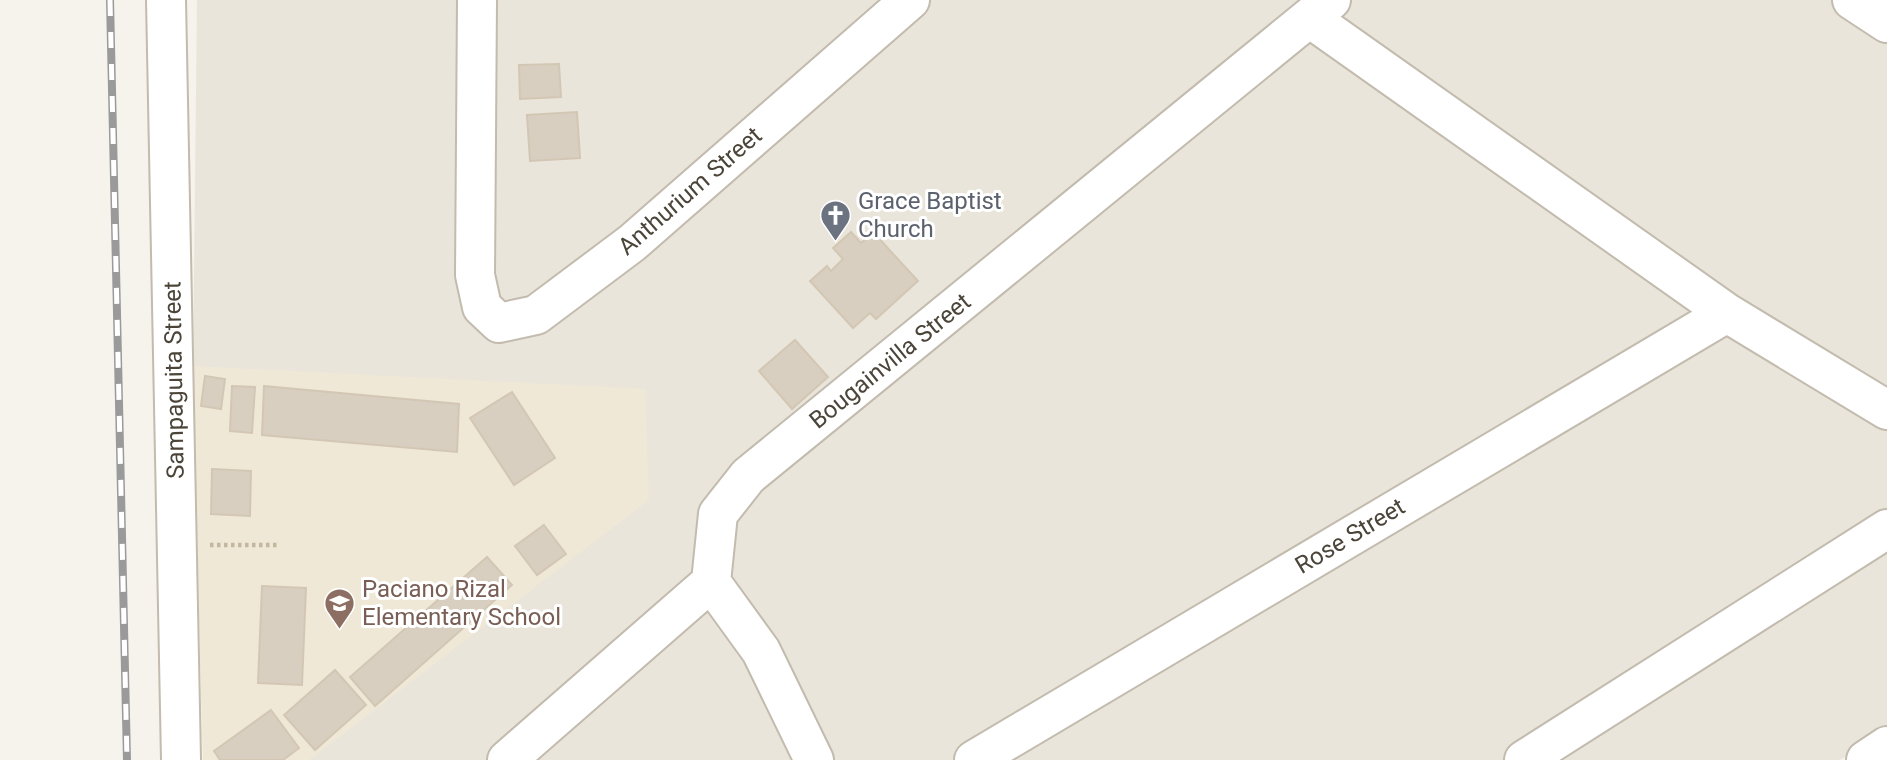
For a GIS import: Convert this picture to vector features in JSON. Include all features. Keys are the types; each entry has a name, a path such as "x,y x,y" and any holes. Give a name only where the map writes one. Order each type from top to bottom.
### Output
{"street":[{"name":"Sampaguita Street","path":"166,0 181,760"},
{"name":"Anthurium Street","path":"477,0 475,275 482,307 499,323 536,315 632,243 910,0"},
{"path":"1852,0 1887,23"},
{"path":"1321,10 1727,313 1887,410"},
{"name":"Bougainvilla Street","path":"711,582 718,514 748,476 1321,10"},
{"name":"Rose Street","path":"974,760 1727,313"},
{"path":"1524,760 1887,528"},
{"path":"507,760 711,582 761,651 814,760"},
{"path":"1866,760 1887,747"}],"path":[{"path":"178,545 280,545"}],"shaded area":[{"path":"197,0 1887,0 1887,731 1840,760 203,760 193,366"},
{"name":"Paciano Rizal Elementary School","path":"193,366 645,389 649,500 309,760 203,760"}],"building":[{"path":"559,64 561,97 520,99 519,65"},
{"path":"577,112 580,158 530,161 527,115"},
{"path":"851,232 861,243 873,232 918,281 876,319 870,313 853,328 810,281 827,266 831,271 843,259 833,248"},
{"path":"795,340 828,377 792,409 759,371"},
{"path":"205,376 225,379 221,409 201,406"},
{"path":"232,386 255,387 252,433 230,431"},
{"path":"264,386 459,404 457,452 262,435"},
{"path":"512,392 555,458 514,485 470,418"},
{"path":"212,469 251,471 250,516 211,514"},
{"path":"544,525 566,554 537,575 515,546"},
{"path":"487,557 512,585 375,706 350,677"},
{"path":"262,586 306,588 302,685 258,683"},
{"path":"335,670 366,705 315,750 284,715"},
{"path":"271,710 299,748 283,760 220,760 214,751"}],"railway":[{"path":"110,0 127,760"}],"place":[{"name":"Grace Baptist Church","path":"835,242"},
{"name":"Paciano Rizal Elementary School","path":"339,630"}]}
